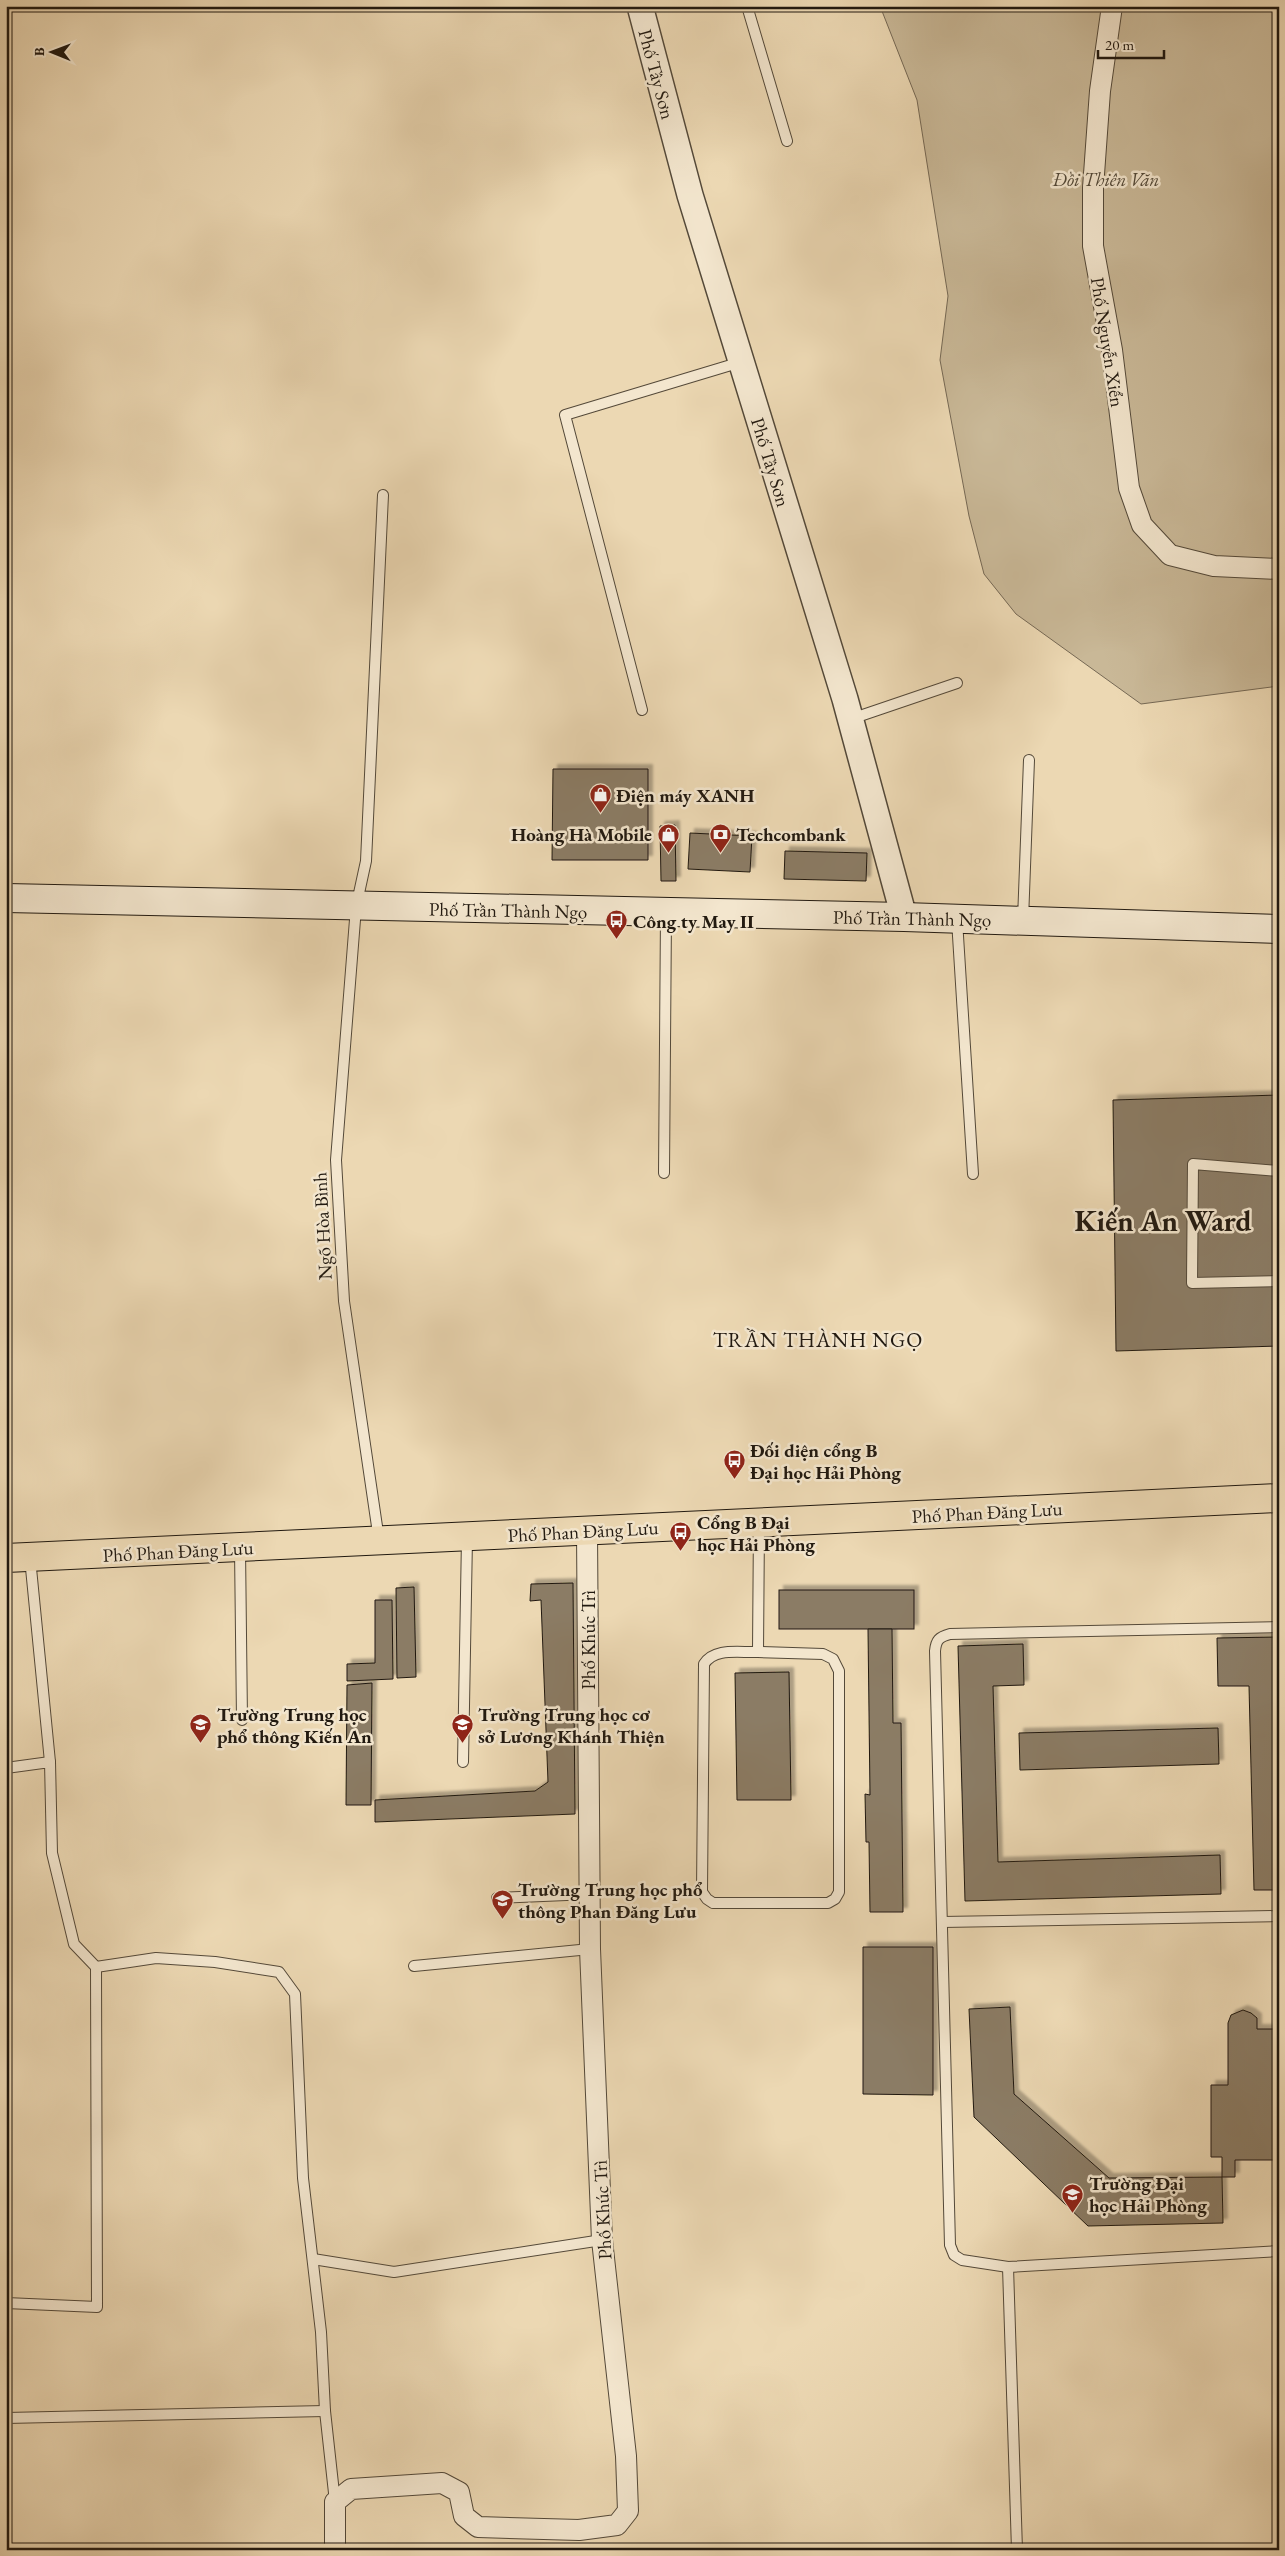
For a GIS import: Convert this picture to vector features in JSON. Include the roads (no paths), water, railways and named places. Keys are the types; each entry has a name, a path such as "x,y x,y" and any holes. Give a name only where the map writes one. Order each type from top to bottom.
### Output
{"main road":[{"name":"Phố Trần Thành Ngọ","path":"6,898 1279,928"},
{"name":"Phố Phan Đăng Lưu","path":"18,1558 1279,1498"}],"street":[{"name":"Phố Tây Sơn","path":"640,6 690,195 851,719 904,918"},
{"name":"Phố Nguyễn Xiển","path":"1112,6 1100,92 1093,188 1093,246 1112,350 1129,488 1142,525 1170,555 1214,566 1279,569"},
{"name":"Phố Khúc Trì","path":"335,2502 351,2489 442,2484 459,2492 464,2516 478,2527 579,2530 617,2524 628,2511 628,2490 602,2240 590,1949 587,1531"},
{"path":"335,2502 335,2550"}],"lane":[{"path":"747,6 787,141"},
{"path":"642,710 565,415 740,362"},
{"name":"Ngõ Hòa Bình","path":"379,1541 344,1301 336,1160 356,907 366,861 383,494"},
{"path":"851,719 957,683"},
{"path":"1022,921 1029,760"},
{"path":"664,1173 666,914"},
{"path":"957,919 973,1174"},
{"path":"1279,1171 1193,1164 1192,1284 1279,1281"},
{"path":"758,1652 759,1522"},
{"path":"463,1762 467,1537"},
{"path":"240,1548 242,1720"},
{"path":"6,2303 97,2307 96,1966 74,1944 52,1853 50,1762 18,1558"},
{"path":"1279,1627 950,1634 941,1636 936,1642 935,1651 950,2246 954,2255 962,2260 1008,2267 1279,2251"},
{"path":"758,1652 823,1654 834,1659 840,1671 839,1892 836,1899 828,1903 713,1903 702,1892 704,1664 708,1658 716,1653 758,1652"},
{"path":"6,1768 50,1762"},
{"path":"497,1898 590,1894"},
{"path":"942,1922 1279,1916"},
{"path":"414,1966 590,1949"},
{"path":"96,1966 156,1958 215,1962 278,1972 294,1994 303,2178 322,2332 325,2412 335,2502"},
{"path":"312,2259 394,2272 602,2240"},
{"path":"1008,2267 1017,2550"},
{"path":"6,2418 325,2412"}],"place":[{"name":"Điện máy XANH","path":"600,814"},
{"name":"Hoàng Hà Mobile","path":"668,853"},
{"name":"Techcombank","path":"720,853"},
{"name":"Công ty May II","path":"617,940"},
{"name":"Đối diện cổng B Đại học Hải Phòng","path":"734,1480"},
{"name":"Cổng B Đại học Hải Phòng","path":"681,1552"},
{"name":"Trường Trung học phổ thông Kiến An","path":"201,1744"},
{"name":"Trường Trung học cơ sở Lương Khánh Thiện","path":"462,1744"},
{"name":"Trường Trung học phổ thông Phan Đăng Lưu","path":"502,1919"},
{"name":"Trường Đại học Hải Phòng","path":"1073,2213"}],"district":[{"name":"Kiến An Ward","path":"1163,1221"},
{"name":"TRẦN THÀNH NGỌ","path":"818,1340"}],"park label":[{"name":"Đồi Thiên Văn","path":"1106,179"}]}
